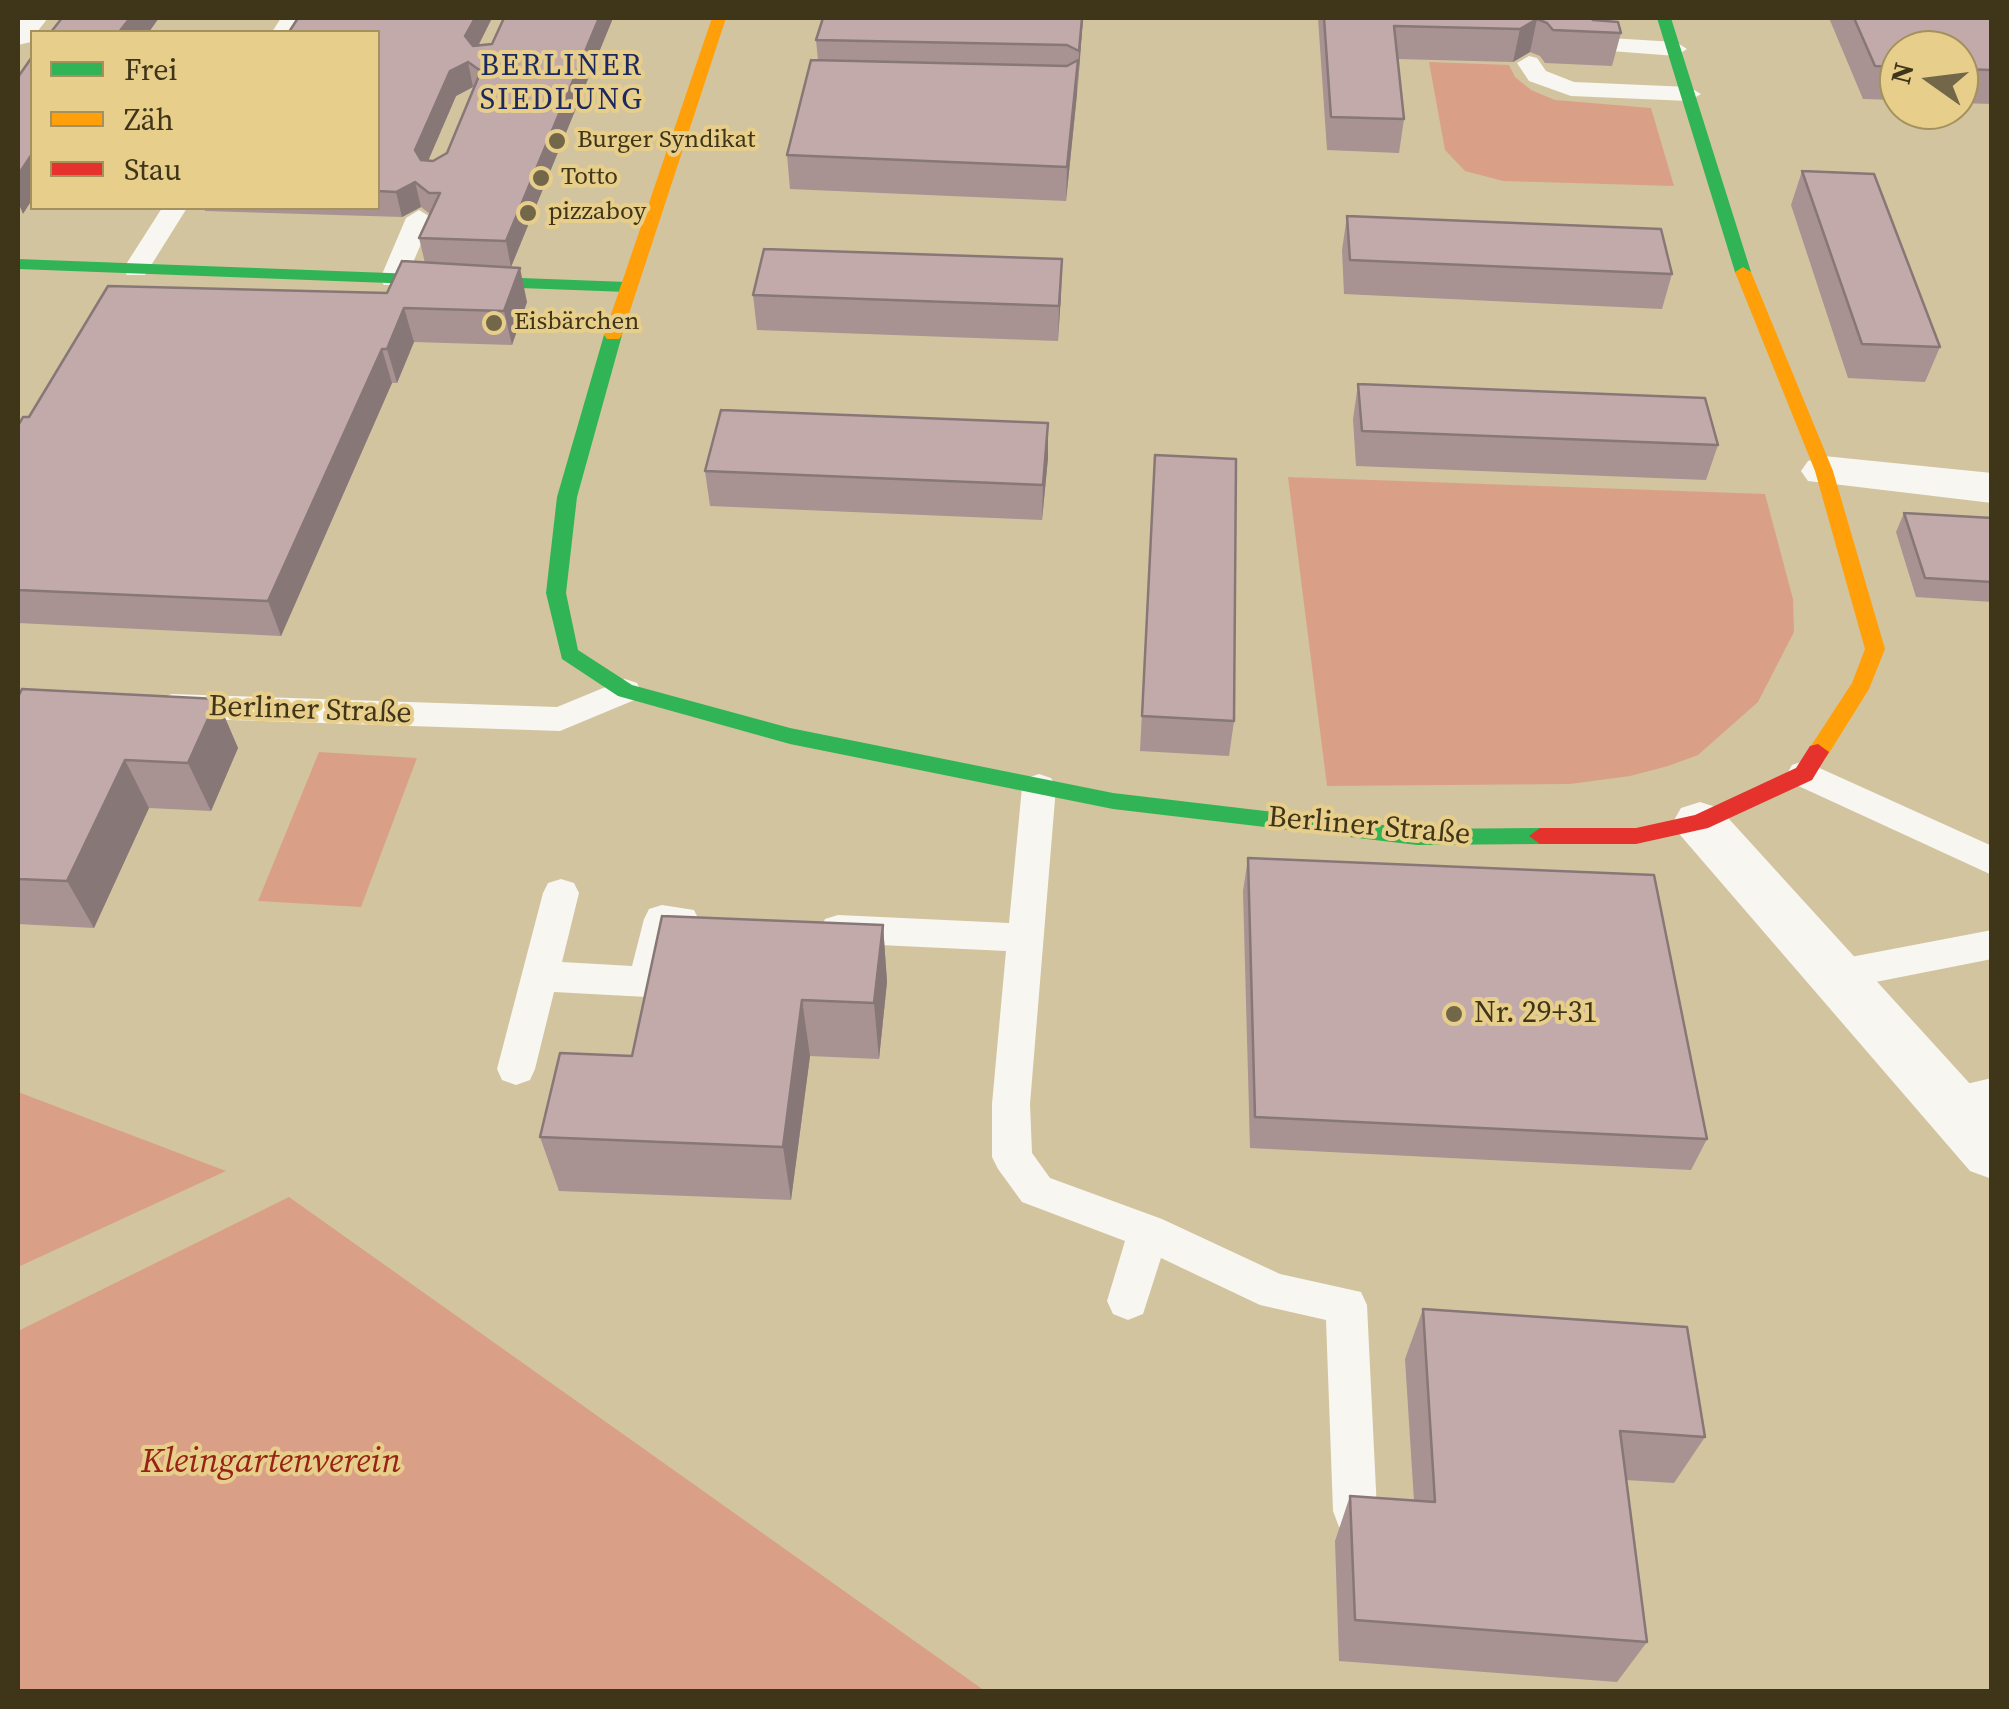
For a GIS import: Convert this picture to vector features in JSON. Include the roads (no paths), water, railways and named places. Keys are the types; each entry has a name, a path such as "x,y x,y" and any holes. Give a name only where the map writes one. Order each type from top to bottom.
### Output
{"street":[{"path":"18,34 30,18"},
{"name":"Berliner Straße","path":"719,18 627,287 567,497 556,592 569,654 625,691 790,736 1113,801 1417,837 1636,836 1700,822 1804,774"},
{"path":"1664,18 1736,254 1824,471 1875,650 1862,684 1804,774"},
{"path":"18,264 627,287"},
{"path":"1824,471 1992,488"},
{"path":"1700,822 1835,976 1971,1098 1992,1152"}],"lane":[{"path":"1593,44 1676,48"},
{"path":"1529,63 1537,76 1572,89 1689,94"},
{"path":"136,269 173,210"},
{"path":"393,278 419,218"},
{"name":"Berliner Straße","path":"147,705 560,719 625,691"},
{"path":"1804,774 1992,862"},
{"path":"1039,787 1011,1104 1012,1158 1036,1190 1148,1232 1276,1292 1346,1305 1354,1511"},
{"path":"516,1069 561,893"},
{"path":"542,976 647,982 662,919 718,922"},
{"path":"813,927 1027,938"},
{"path":"1835,976 1992,944"},
{"path":"1128,1301 1148,1232"}],"place":[{"name":"Burger Syndikat","path":"557,141"},
{"name":"Totto","path":"541,178"},
{"name":"pizzaboy","path":"528,213"},
{"name":"Eisbärchen","path":"494,323"},
{"name":"Nr. 29+31","path":"1454,1014"}],"district":[{"name":"BERLINER SIEDLUNG","path":"562,84"}],"park label":[{"name":"Kleingartenverein","path":"271,1463"}]}
